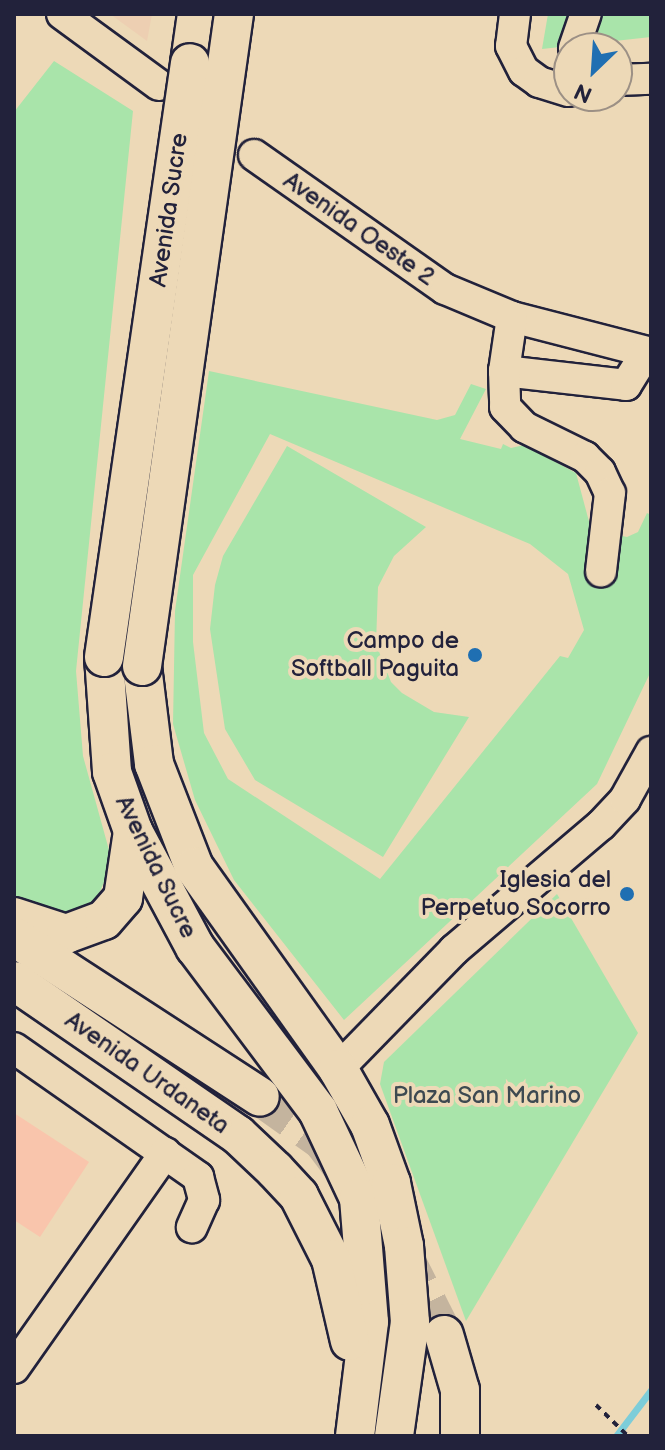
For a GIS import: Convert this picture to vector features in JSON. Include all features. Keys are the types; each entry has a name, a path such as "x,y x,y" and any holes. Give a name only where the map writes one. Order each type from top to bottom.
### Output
{"main road":[{"name":"Avenida Sucre","path":"197,14 104,657 112,772 133,831 195,947 300,1083 347,1167 359,1198 367,1264 369,1322 356,1433"},
{"name":"Avenida Sucre","path":"234,14 142,666 154,764 194,867 338,1069 380,1150 400,1218 410,1322 394,1436"},
{"path":"14,917 66,934 104,920 123,898 133,831"},
{"path":"14,937 260,1097"},
{"name":"Avenida Urdaneta","path":"14,981 238,1135 275,1170 311,1217 339,1280 349,1317 356,1433"},
{"path":"275,1170 314,1176 347,1167 380,1150"},
{"path":"444,1335 460,1390 460,1436"}],"street":[{"path":"62,14 159,85"},
{"path":"515,14 511,46 516,59 539,82 553,82"},
{"name":"Avenida Oeste 2","path":"254,155 415,273 512,317 649,352"},
{"path":"512,317 504,371 505,407 524,427 585,457 600,472 610,493 601,571"},
{"path":"504,371 626,385 649,352"},
{"path":"338,1069 454,950 601,825 625,799 651,752"},
{"path":"14,1048 198,1177 204,1189 202,1214 192,1227"},
{"path":"14,1368 165,1153"}],"path":[{"path":"596,1405 628,1436"}],"shaded area":[{"path":"110,14 152,14 147,41"}],"green space":[{"path":"548,14 651,14 651,37 633,39 633,32 553,32 553,48 542,49"},
{"path":"54,61 133,111 76,671 83,756 109,850 107,875 96,901 68,916 14,905 14,112"},
{"path":"209,371 437,420 455,415 471,384 486,389 460,439 501,449 503,444 511,448 524,445 576,473 591,529 627,537 638,532 647,513 651,515 651,671 597,784 344,1020 234,880 195,800 173,724 175,611","holes":["270,434 530,544 568,574 584,630 568,658 560,656 380,879 228,779 204,733 193,642 193,575"]},
{"path":"287,446 426,527 394,556 378,587 376,644 391,682 402,693 434,712 469,717 383,857 255,780 225,729 210,629 215,585 223,556"},
{"name":"Plaza San Marino","path":"557,894 638,1033 466,1321 380,1084 384,1062"}],"building":[{"path":"14,1113 89,1162 40,1237 14,1220"}],"waterway":[{"path":"616,1436 651,1390"}],"tunnel":[{"path":"260,1097 322,1141 341,1166"},
{"path":"402,1252 444,1335"}],"place":[{"name":"Campo de Softball Paguita","path":"475,655"},
{"name":"Iglesia del Perpetuo Socorro","path":"627,894"}]}
